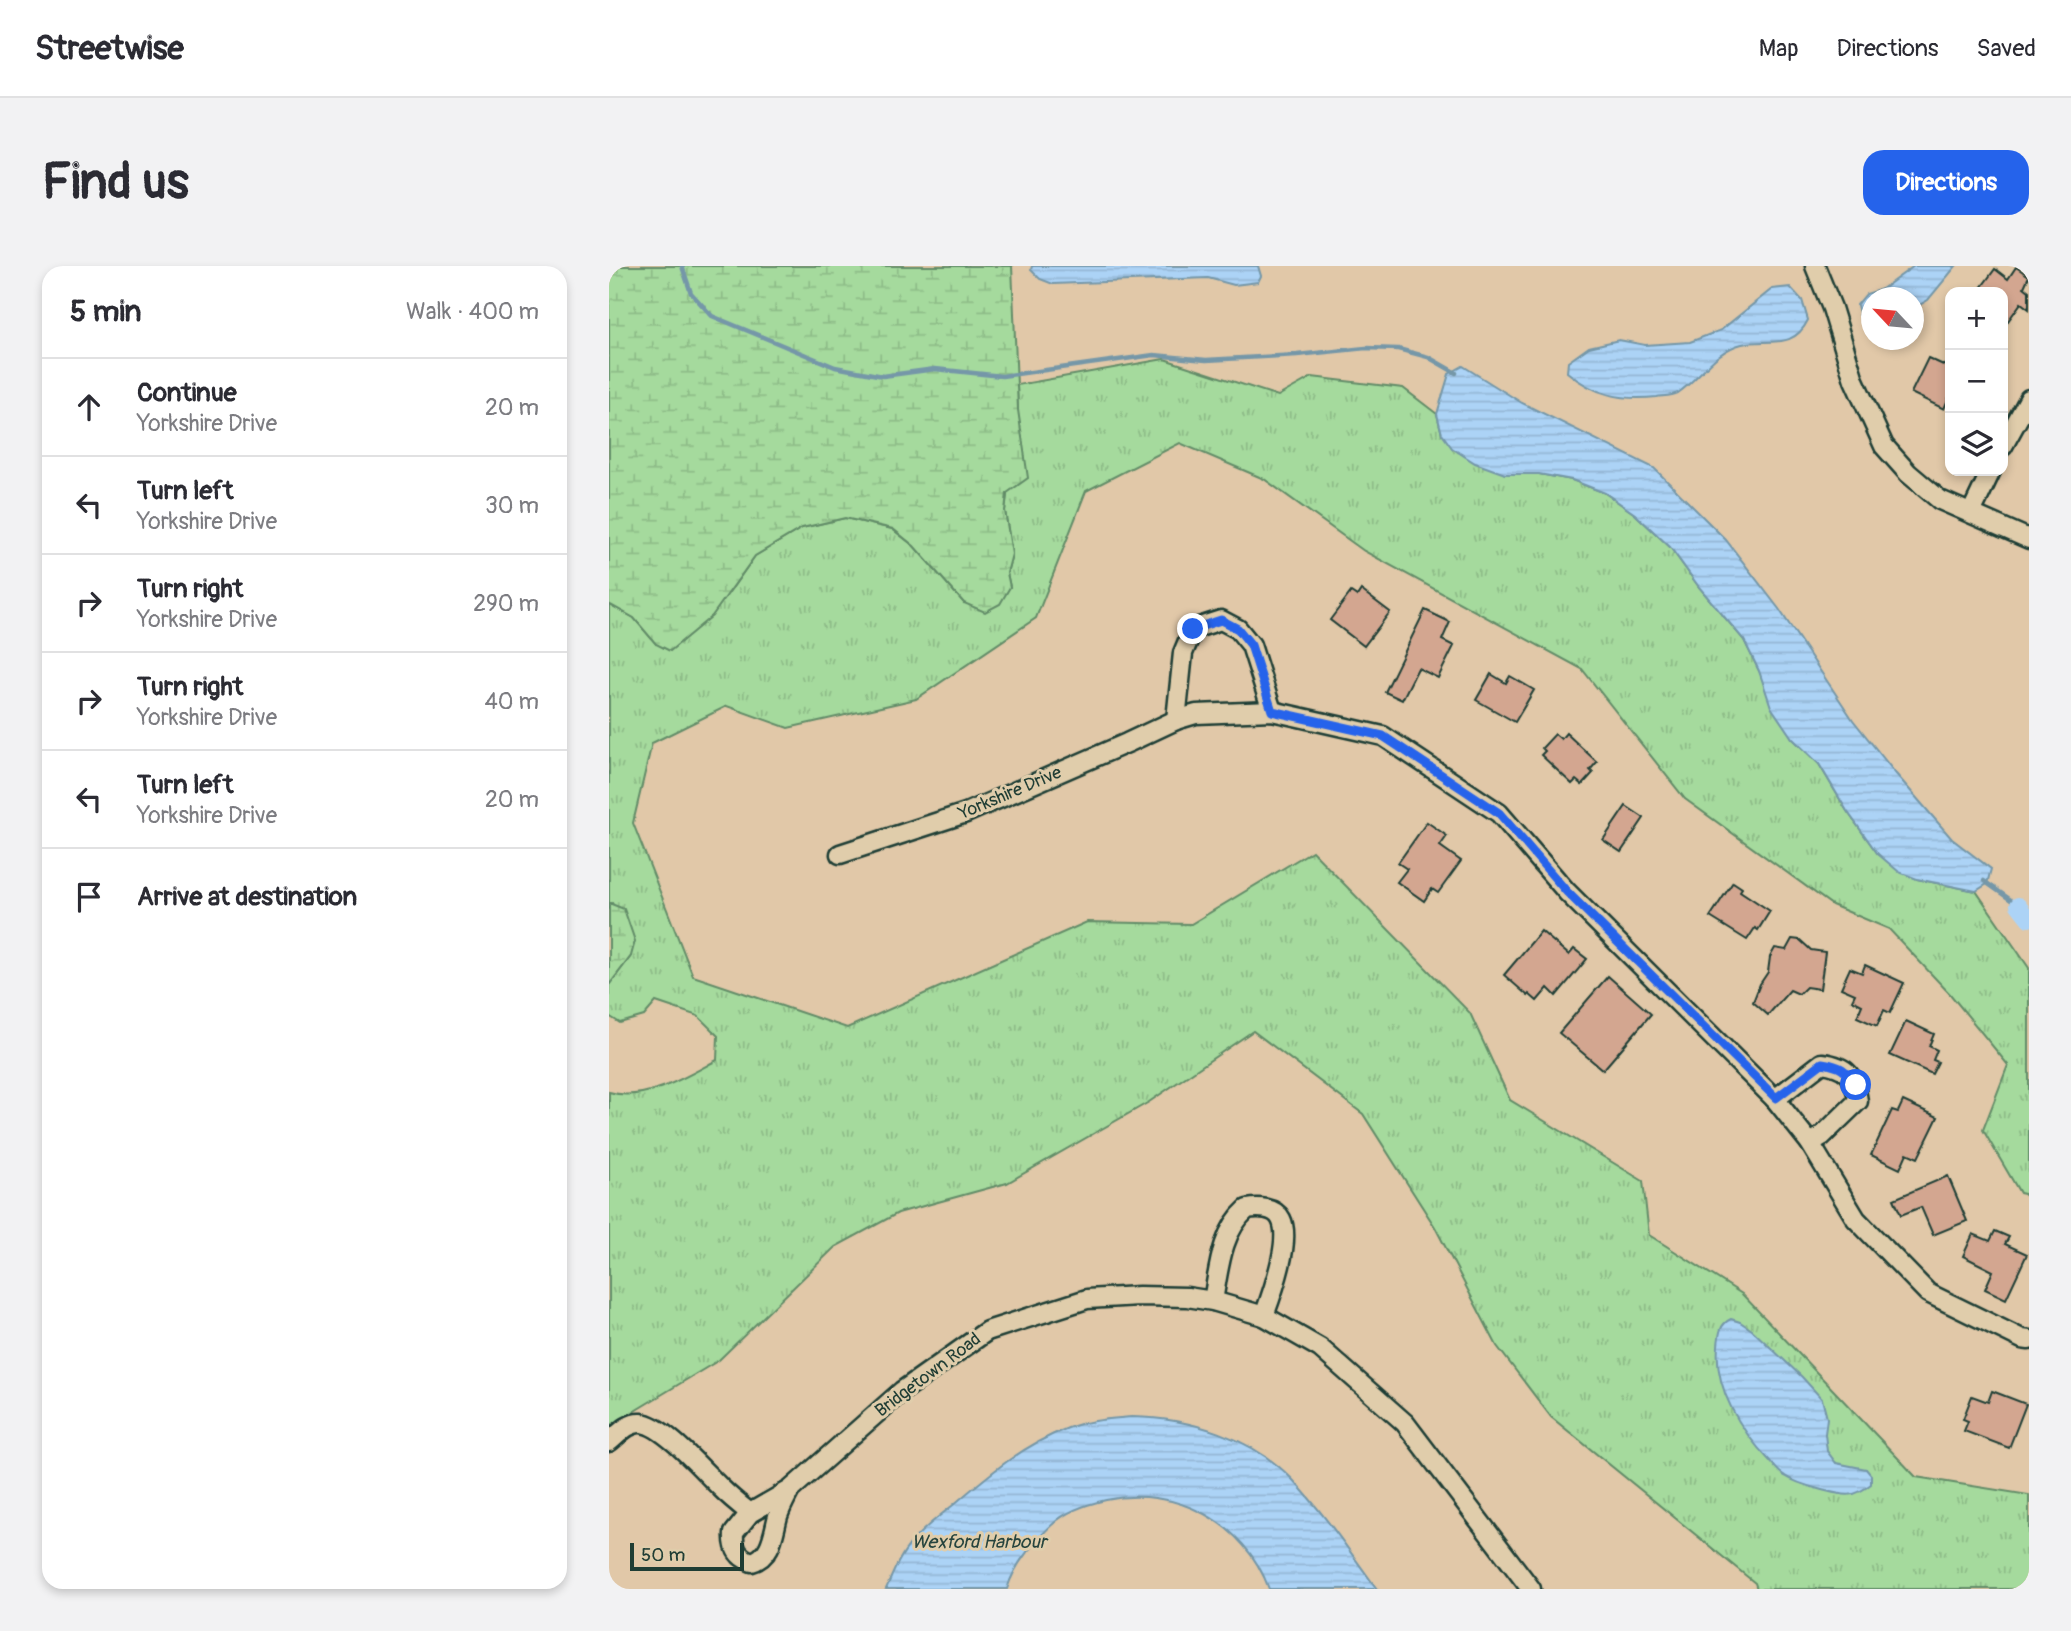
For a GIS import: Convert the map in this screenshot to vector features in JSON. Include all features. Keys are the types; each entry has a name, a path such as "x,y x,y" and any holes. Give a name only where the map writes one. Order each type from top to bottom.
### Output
{"street":[{"path":"1815,266 1832,308 1854,380 1884,446 1908,473 1940,500 2029,539"},
{"path":"2008,437 2029,399"},
{"path":"1971,513 1989,476"},
{"path":"1176,720 1183,653 1193,629 1221,620 1238,629 1251,645 1272,711"},
{"name":"Yorkshire Drive","path":"840,855 966,813 1176,720 1196,714 1272,711 1383,736 1499,813 1567,892 1776,1098 1810,1143 1856,1219 1928,1293 2029,1340"},
{"path":"1776,1098 1822,1063 1845,1070 1856,1085 1858,1101 1822,1136 1810,1143"},
{"path":"1213,1301 1221,1257 1230,1228 1247,1209 1268,1209 1281,1218 1284,1230 1283,1247 1264,1316"},
{"name":"Bridgetown Road","path":"790,1490 779,1513 767,1553 752,1562 739,1555 735,1550 734,1533 750,1513 790,1490 902,1391 987,1331 1087,1299 1187,1297 1213,1301 1264,1316 1320,1348 1405,1423 1531,1589"},
{"path":"609,1442 631,1424 652,1426 683,1450 722,1490 750,1513"}],"green space":[{"path":"609,266 1012,266 1018,410 1028,478 1007,493 1005,511 1012,554 1007,573 1010,587 1000,604 985,612 964,603 914,546 893,529 845,518 802,528 755,556 712,616 670,651 656,644 634,618 609,604"},
{"path":"1164,359 1278,396 1312,377 1403,388 1437,414 1442,434 1505,474 1539,474 1572,480 1605,493 1635,514 1670,547 1699,587 1744,640 1792,738 1819,764 1847,811 1878,854 1917,879 1976,891 2029,968 2029,1195 2020,1193 1983,1130 2008,1065 1950,994 1889,929 1832,905 1685,799 1582,669 1364,551 1264,479 1180,443 1086,491 1036,618 916,699 788,728 727,706 652,743 633,823 693,976 847,1028 1087,922 1191,924 1312,851 1470,1013 1510,1100 1643,1181 1649,1235 1742,1294 1916,1477 2029,1495 2029,1589 1757,1589 1755,1583 1551,1417 1497,1346 1435,1227 1363,1114 1253,1031 1149,1102 1007,1183 898,1213 835,1247 719,1360 623,1418 609,1431 609,1092 636,1094 651,1091 692,1073 717,1060 718,1036 698,1016 656,1002 644,1016 620,1023 609,1016 609,985 631,956 612,903 609,903 609,604 634,618 656,644 733,587 755,556 802,528 845,518 892,529 914,546 964,603 1010,587 1007,573 1012,554 1005,511 1018,410 1017,385"},
{"path":"609,903 624,909 635,941 631,956 609,985"}],"water":[{"path":"1032,266 1258,266 1261,276 1258,282 1234,285 1208,278 1053,284 1040,279 1031,270"},
{"path":"1914,266 1956,266 1924,302 1924,287 1885,287"},
{"path":"1790,287 1802,300 1808,320 1802,330 1787,340 1742,344 1723,352 1676,394 1644,398 1609,395 1577,380 1567,372 1568,362 1589,347 1619,340 1645,345 1690,342 1721,330 1772,289"},
{"path":"1861,300 1861,318 1860,317 1857,305"},
{"path":"1463,366 1522,403 1654,468 1726,540 1779,609 1853,720 1896,774 1952,839 1991,869 1987,884 1976,891 1917,879 1899,872 1878,854 1847,811 1819,764 1792,738 1771,707 1759,671 1744,640 1699,587 1670,547 1635,514 1605,493 1572,480 1539,474 1505,474 1475,463 1452,448 1442,434 1437,414 1449,374"},
{"path":"1731,1319 1752,1330 1822,1399 1827,1418 1827,1451 1836,1463 1866,1469 1871,1475 1871,1484 1850,1495 1805,1485 1781,1473 1759,1449 1740,1423 1720,1378 1719,1337 1722,1326"},
{"name":"Wexford Harbour","path":"1132,1417 1197,1426 1239,1441 1276,1464 1304,1492 1377,1589 1269,1589 1258,1565 1225,1527 1181,1504 1157,1498 1132,1497 1092,1504 1058,1519 1024,1556 1007,1589 886,1589 900,1558 916,1537 1007,1462 1036,1443 1076,1425"}],"building":[{"path":"2016,267 2029,276 2024,287 2029,291 2029,309 2021,303 2008,321 2008,287 1982,287 1995,269 2008,279"},
{"path":"1928,358 1945,366 1944,409 1911,393"},
{"path":"1361,590 1390,612 1364,646 1330,620 1351,592 1357,596"},
{"path":"1425,610 1450,622 1442,640 1454,646 1438,678 1418,668 1402,700 1385,692"},
{"path":"1491,674 1506,683 1510,676 1534,690 1515,722 1476,700"},
{"path":"1566,733 1597,762 1590,770 1593,773 1582,785 1576,780 1572,784 1541,755 1545,751 1542,748 1555,734 1561,739"},
{"path":"1626,806 1644,818 1621,852 1603,840"},
{"path":"1427,822 1447,836 1440,846 1461,861 1438,893 1432,889 1424,901 1397,882 1407,869 1398,863"},
{"path":"1733,882 1742,888 1740,891 1770,911 1758,930 1755,928 1747,940 1710,917"},
{"path":"1541,931 1569,955 1574,949 1587,959 1556,996 1548,988 1537,1001 1504,975"},
{"path":"1792,939 1800,940 1811,950 1825,952 1820,989 1806,987 1799,994 1790,990 1768,1015 1753,1002 1768,972 1770,957 1775,948 1786,950"},
{"path":"1865,965 1904,983 1890,1013 1884,1010 1877,1026 1857,1017 1862,1005 1852,1000 1855,994 1841,988 1850,968 1862,973"},
{"path":"1608,976 1651,1014 1603,1070 1559,1033"},
{"path":"1906,1021 1934,1034 1929,1046 1937,1050 1933,1060 1938,1062 1932,1074 1890,1055"},
{"path":"1903,1101 1938,1117 1918,1158 1907,1153 1900,1169 1871,1155 1892,1110 1898,1112"},
{"path":"1948,1176 1967,1221 1933,1235 1921,1207 1901,1215 1894,1199"},
{"path":"1995,1231 2009,1237 2005,1244 2027,1254 2006,1299 1985,1289 1993,1271 1963,1256 1973,1234 1990,1241"},
{"path":"1992,1391 2026,1404 2009,1448 1964,1431 1968,1421 1963,1419 1972,1396 1988,1402"}],"waterway":[{"path":"682,266 691,293 712,316 835,367 883,376 935,369 1002,376 1154,355 1206,360 1366,348 1398,349 1428,357 1456,373"},
{"path":"1984,881 2018,905"},
{"path":"2018,905 2029,919"}],"route":[{"path":"1193,629 1221,620 1238,629 1251,645 1272,711 1383,736 1499,813 1567,892 1776,1098 1822,1063 1845,1070 1856,1085"}]}
